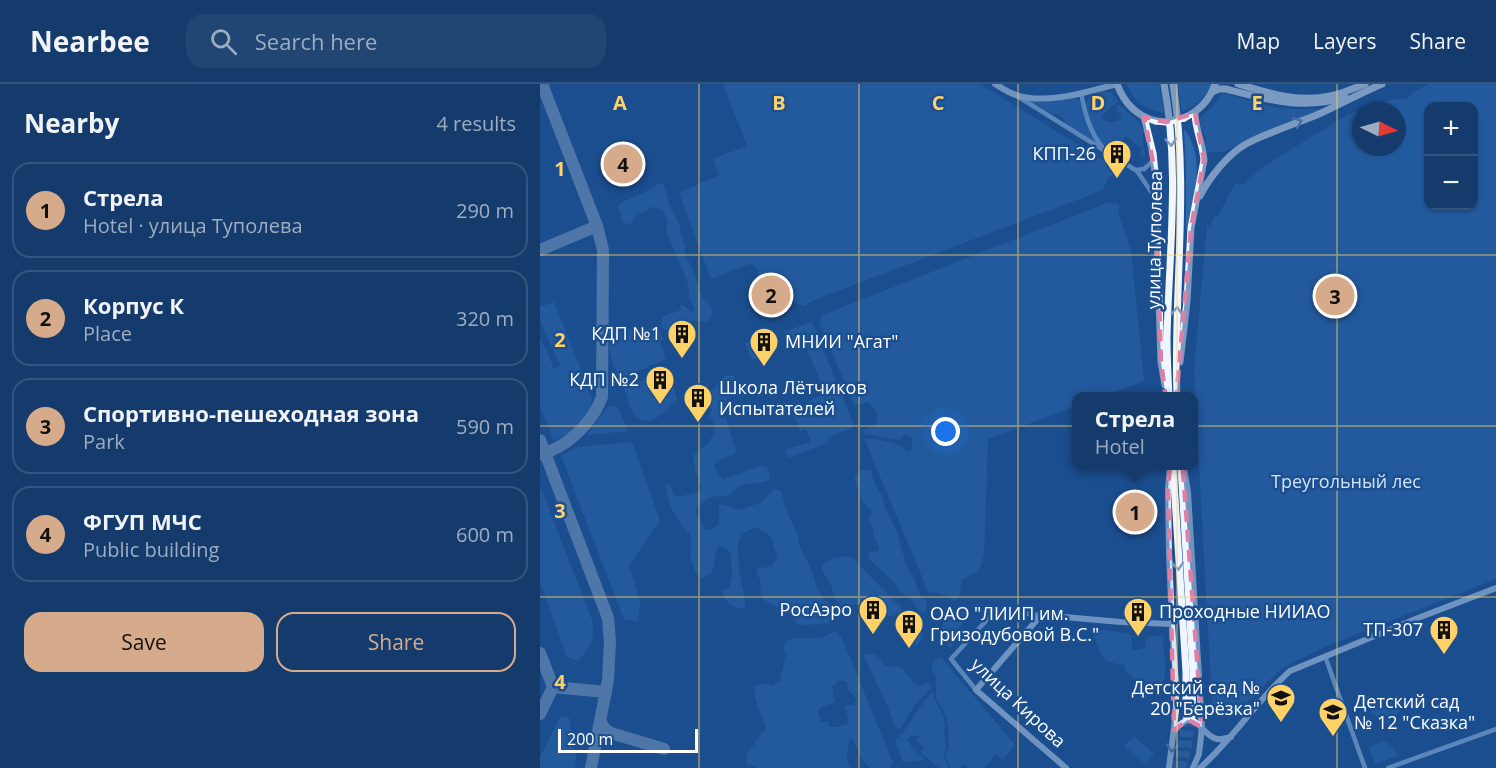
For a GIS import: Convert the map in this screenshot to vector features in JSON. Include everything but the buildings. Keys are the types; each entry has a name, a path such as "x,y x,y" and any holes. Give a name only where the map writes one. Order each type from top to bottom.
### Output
{"main road":[{"path":"995,84 1025,98 1051,98 1117,84 1123,99 1129,106 1144,117 1166,122 1195,113 1208,100 1213,88 1292,104 1313,104 1332,102 1380,85"},
{"name":"улица Туполева","path":"1164,84 1172,157 1173,191 1167,337 1168,392"},
{"name":"улица Туполева","path":"1173,84 1178,115 1182,187 1176,338 1177,392"},
{"path":"1238,84 1275,95 1315,98 1331,96 1365,84"},
{"path":"1193,212 1205,185 1232,154 1245,145 1380,85"},
{"path":"1193,212 1204,160 1195,113"},
{"name":"улица Туполева","path":"1144,117 1149,129 1154,160 1161,362 1167,392"},
{"name":"улица Туполева","path":"1177,392 1187,301 1193,212"},
{"path":"1169,768 1176,711 1168,489 1170,470"},
{"path":"1171,470 1189,717 1193,672 1182,470"},
{"path":"1183,470 1188,492 1202,728 1199,754 1193,768"},
{"path":"1200,768 1232,736 1275,684 1290,672 1496,588"},
{"path":"976,690 1041,615 1172,624"},
{"name":"улица Кирова","path":"976,690 1066,768"},
{"path":"1174,730 1179,724 1188,720 1198,722 1209,736 1215,739 1221,740 1232,736"}],"street":[{"path":"1081,93 1090,126 1096,140 1106,153"},
{"path":"1014,94 1135,170 1157,201"},
{"path":"1135,170 1144,169 1154,160"},
{"name":"улица Кирова","path":"976,690 951,659 970,637 995,611 1041,615"},
{"path":"1325,656 1365,768"},
{"path":"1388,768 1496,729"}],"highlighted area":[{"path":"1195,113 1204,160 1191,228 1177,390 1202,727 1188,720 1174,730 1168,489 1172,444 1161,362 1155,172 1144,117 1166,122"}],"green space":[{"path":"723,84 980,84 1114,167 1117,174 1108,177 1103,190 814,300 804,306 788,302 787,299 795,295 789,278 761,289 758,271 754,265 749,264 711,279 679,193 719,175 713,159 747,146"},
{"path":"1127,84 1159,84 1165,113 1152,110 1142,104 1133,96"},
{"path":"1177,84 1211,84 1200,101 1182,111"},
{"name":"Треугольный лес","path":"1429,84 1496,84 1496,579 1325,647 1284,667 1255,696 1241,706 1219,712 1212,702 1198,445 1198,392 1195,392 1194,372 1207,225 1210,226 1216,215 1218,216 1235,184 1246,184 1248,179 1269,163 1349,114 1352,113 1352,156 1406,156 1406,102 1385,102 1394,99 1405,100 1412,93"},
{"path":"1104,91 1111,92 1118,101 1115,105 1111,105 1101,117 1109,122 1120,119 1122,117 1115,109 1119,105 1139,122 1144,133 1142,134 1145,157 1141,157 1142,149 1126,136 1111,152 1101,144 1086,104 1090,95"},
{"path":"1223,94 1279,108 1323,109 1268,130 1224,152 1207,152 1199,120"},
{"path":"1070,98 1080,101 1089,129 1098,145 1064,123 1065,120 1055,113 1054,115 1026,100 1048,102"},
{"path":"1184,129 1191,140 1197,166 1195,193 1186,233 1186,170"},
{"path":"658,184 663,184 665,188 669,204 680,226 685,254 702,298 710,305 713,314 706,321 691,321 672,330 664,330 661,326 662,317 681,310 680,305 685,306 691,313 695,309 690,300 687,280 667,233 664,212 652,207 636,216 630,224 625,224 618,206"},
{"path":"1109,202 1117,203 1131,251 1144,381 1114,392 1072,392 1072,408 988,439 984,554 978,571 962,579 960,594 956,601 928,591 864,438 883,440 902,447 909,453 912,449 912,437 905,434 899,440 864,434 862,430 876,423 876,413 868,402 854,405 819,323 823,315"},
{"path":"554,302 592,397 591,407 578,424 567,434 554,441 540,405 540,339 553,367 549,370 560,366 540,320 540,307"},
{"path":"812,322 854,425 852,429 835,434 825,444 788,458 785,450 811,442 806,429 800,431 792,411 825,393 802,336 787,341 784,332"},
{"path":"658,325 663,339 660,342 666,359 620,379 610,353 614,336 626,330 644,331"},
{"path":"777,336 779,342 765,348 766,354 752,360 745,343 756,339 765,341"},
{"path":"660,373 670,379 677,400 657,418 645,421 639,419 629,405 624,388"},
{"path":"724,376 734,376 735,380 733,392 722,405 736,451 733,455 719,460 714,467 723,480 765,466 770,479 761,483 740,486 732,494 709,498 696,509 698,517 705,530 711,530 719,524 719,504 738,510 743,509 762,502 776,489 781,491 816,586 823,598 830,604 830,623 805,625 796,623 786,610 764,600 761,595 757,569 772,566 778,557 772,539 756,527 743,534 738,541 739,572 745,602 745,606 741,609 730,604 723,595 724,590 729,588 732,578 731,553 719,545 710,574 702,579 695,572 690,556 691,537 671,508 665,484 670,485 678,497 702,489 695,470 693,455 705,446 713,434 714,424 709,415 712,410 705,399 706,394 715,388"},
{"path":"614,406 620,411 627,431 587,435 606,409"},
{"path":"632,442 660,520 629,566 640,602 638,622 624,619 561,456 577,447"},
{"path":"862,470 871,470 873,480 883,498 908,570 914,578 921,598 926,600 926,610 923,613 869,559 868,553 878,551 879,546 868,520 872,510 862,499 854,476"},
{"path":"540,486 592,620 591,642 578,661 567,657 540,582"},
{"path":"847,556 852,558 922,629 922,638 916,646 903,616 897,613 888,616 883,607 873,606 871,611 874,621 870,623 865,621 862,607 850,605 842,607 835,599 831,585 821,568 829,560"},
{"path":"958,607 964,609 968,617 954,634 958,638 950,648 937,634 942,630 945,619"},
{"path":"1104,630 1127,633 1131,636 1134,650 1145,648 1147,637 1164,636 1166,668 1161,694 1153,685 1142,686 1125,670 1125,665 1109,662 1102,656 1093,634"},
{"path":"835,631 842,638 893,763 890,768 871,768 864,762 852,739 847,754 850,768 756,768 756,766 747,764 747,754 766,728 754,687 762,683 772,686 780,681 786,655 783,645 787,640 828,635","holes":["840,680 847,682 848,690 857,699 853,705 844,705 848,724 830,727 828,722 821,722 818,712 821,707 835,702 832,686"]},
{"path":"866,654 876,655 886,666 901,667 915,684 920,686 929,683 931,688 915,705 900,729 894,724 866,661"},
{"path":"941,657 1015,745 1003,760 996,754 984,768 969,768 964,764 960,768 950,768 946,755 949,745 948,724 945,713 936,698 936,678 932,669 935,660"},
{"path":"933,691 934,699 943,714 946,746 944,755 948,768 939,768 921,753 924,748 916,740 919,736 911,736 907,740 911,747 926,760 903,762 895,740 903,733"},
{"path":"1365,696 1400,699 1403,706 1390,722 1381,723 1382,726 1380,726"},
{"path":"561,716 569,718 576,759 575,768 540,768 540,757"},
{"path":"1134,736 1154,754 1145,764 1124,746"},
{"path":"1385,741 1395,750 1397,756 1375,764 1369,747"}],"taxiway":[{"path":"540,454 559,446 577,433 592,416 602,397 603,250 597,226 542,84"},
{"path":"540,250 597,226"},
{"path":"540,440 608,618 610,642 608,680 591,768"},
{"path":"540,653 553,687 540,714"},
{"path":"553,687 606,692"},
{"path":"600,721 611,733 664,749"}],"tunnel":[{"path":"1177,768 1186,716"},
{"path":"1183,768 1192,717"}],"place":[{"name":"ФГУП МЧС","path":"623,164"},
{"name":"КПП-26","path":"1117,180"},
{"name":"Корпус К","path":"771,295"},
{"name":"Спортивно-пешеходная зона","path":"1335,296"},
{"name":"КДП №1","path":"682,360"},
{"name":"МНИИ \"Агат\"","path":"764,368"},
{"name":"КДП №2","path":"660,406"},
{"name":"Школа Лётчиков Испытателей","path":"698,424"},
{"name":"Стрела","path":"1135,512"},
{"name":"РосАэро","path":"873,636"},
{"name":"Проходные НИИАО","path":"1138,638"},
{"name":"ОАО \"ЛИИП им. Гризодубовой В.С.\"","path":"909,650"},
{"name":"ТП-307","path":"1444,656"},
{"name":"Детский сад № 20 \"Берёзка\"","path":"1281,724"},
{"name":"Детский сад № 12 \"Сказка\"","path":"1333,738"}]}
